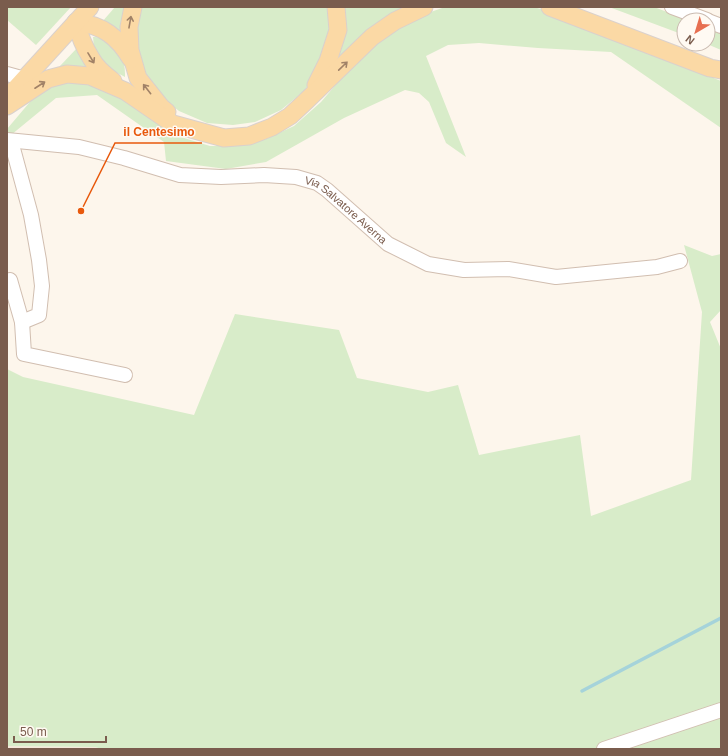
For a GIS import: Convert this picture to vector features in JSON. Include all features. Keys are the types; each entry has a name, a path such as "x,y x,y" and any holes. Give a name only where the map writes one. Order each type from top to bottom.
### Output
{"main road":[{"path":"7,98 90,7"},
{"path":"133,7 129,27 130,50 138,78 161,107 183,127"},
{"path":"305,102 320,80 328,61 338,30 336,7"},
{"path":"76,22 91,59 102,72 125,91 173,124 224,138 249,136 272,127 290,116 372,37 395,21 424,7"},
{"path":"550,7 710,68 721,70"},
{"path":"574,7 721,66"},
{"path":"76,22 98,26 108,32 124,47 134,65"},
{"path":"7,106 48,79 67,74 90,76 125,91"}],"street":[{"path":"672,7 685,12"},
{"path":"7,74 24,79"},
{"path":"9,141 31,215 42,286 39,315 22,322"},
{"name":"Via Salvatore Averna","path":"9,141 79,148 124,158 180,175 221,177 264,174 296,177 317,182 388,244 428,264 464,270 508,269 556,277 657,267 680,261"},
{"path":"10,280 22,322 24,354 125,375"},
{"path":"604,749 721,710"}],"shaded area":[{"path":"7,746 95,747 102,749 7,749"}],"green space":[{"path":"7,7 71,7 36,45 7,20"},
{"path":"115,7 128,7 122,37 102,22"},
{"path":"140,7 331,7 333,35 321,66 304,91 281,110 255,122 233,125 207,123 179,111 159,95 147,77 137,52 135,35"},
{"path":"343,7 408,7 338,62"},
{"path":"445,7 533,7 549,11 721,81 721,128 611,52 479,43 448,45 426,56 466,157 446,143 429,102 419,93 405,90 344,118 266,162 226,169 166,161 164,142 97,95 56,98 11,135 7,131 7,129 35,96 48,87 65,80 93,83 121,96 156,122 181,137 210,146 235,146 266,139 294,126 321,102 357,60 380,39 408,20"},
{"path":"609,7 654,7 676,15 676,32"},
{"path":"716,31 721,33 721,50 716,48"},
{"path":"93,37 98,37 108,41 119,52 124,63 125,77 108,68 100,59 94,47"},
{"path":"78,47 91,68 60,66"},
{"path":"684,245 712,256 721,254 721,310 710,322 721,349 721,749 102,749 95,747 7,746 7,369 23,377 194,415 235,314 339,330 357,378 428,392 458,385 479,455 580,435 591,516 691,480 702,312"}],"waterway":[{"path":"582,691 721,618"}],"place":[{"name":"il Centesimo","path":"81,211"}]}
